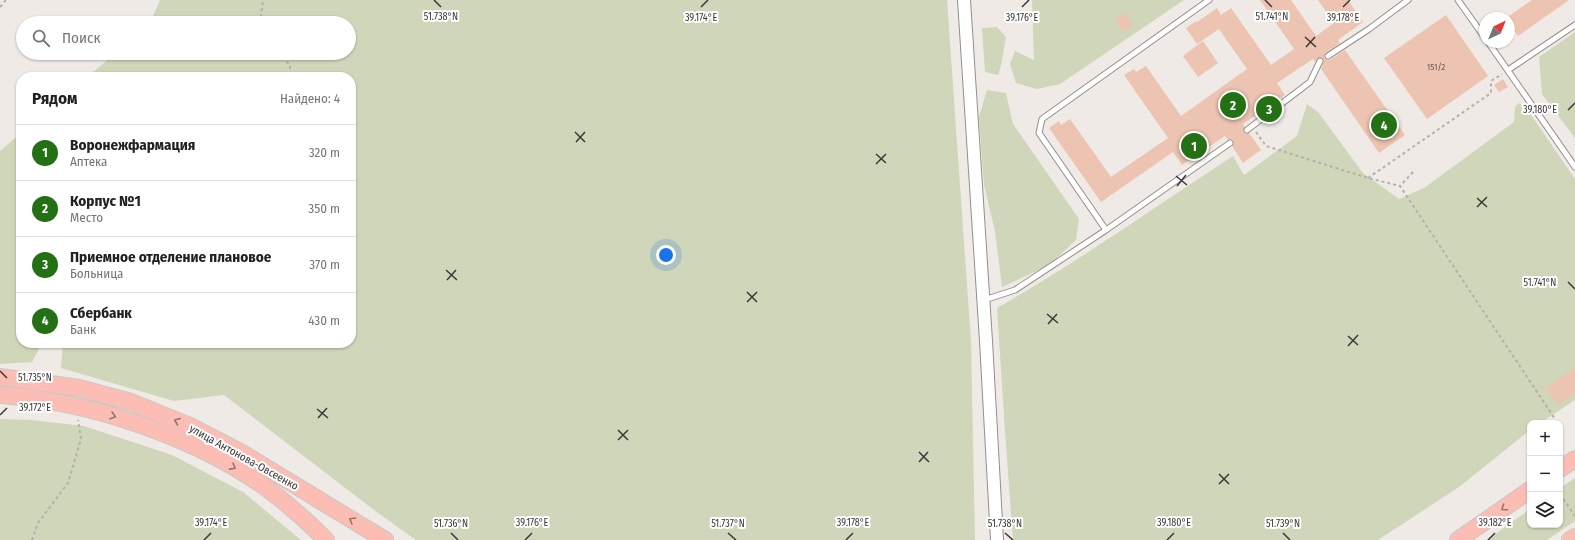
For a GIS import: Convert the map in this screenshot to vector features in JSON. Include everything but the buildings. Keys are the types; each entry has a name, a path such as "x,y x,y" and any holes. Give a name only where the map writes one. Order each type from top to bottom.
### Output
{"highway":[{"name":"улица Антонова-Овсеенко","path":"0,377 79,388 131,402 183,424 242,453 385,540"},
{"name":"улица Антонова-Овсеенко","path":"0,395 40,399 76,405 154,430 183,442 224,462 268,489 298,513 326,540"},
{"path":"1563,467 1575,459"},
{"path":"1458,540 1527,492"},
{"path":"1570,540 1575,537"}],"street":[{"path":"964,0 984,300 997,540"}],"lane":[{"path":"1106,230 1039,133 1042,119 1209,0"},
{"path":"1328,56 1369,29 1408,0"},
{"path":"1458,0 1479,30"},
{"path":"1508,70 1575,25"},
{"path":"1492,48 1575,167"},
{"path":"1247,130 1310,82 1320,61"},
{"path":"984,300 1016,290 1106,230 1230,143"}],"path":[{"path":"0,7 6,0"},
{"path":"261,16 263,0"},
{"path":"285,60 290,65 290,72"},
{"path":"1368,178 1491,93 1491,81 1508,70"},
{"path":"1252,126 1266,146 1368,178 1400,186 1555,420"},
{"path":"1400,186 1413,172"},
{"path":"32,540 38,523 68,483 81,439 76,405"},
{"path":"1563,498 1575,516"}],"green space":[{"path":"160,0 947,0 971,342 975,540 416,540 378,513 224,395 174,401 61,368 63,348 356,348 356,72 93,72 108,60 356,60 356,16 153,16"},
{"path":"1032,0 1184,0 1060,84 1037,89 1016,83 1010,64 1015,51 1034,60"},
{"path":"997,27 1006,37 998,75 985,72 982,28"},
{"path":"1575,32 1575,138 1542,94 1539,57"},
{"path":"987,90 1006,93 1013,124 1079,219 1076,240 1048,266 1002,287 995,231 984,185 979,117"},
{"path":"1519,103 1529,112 1575,179 1575,400 1545,420 1527,420 1527,432 1459,487 1378,540 1013,540 997,308 1087,253 1233,156 1244,175 1297,136 1307,104 1318,112 1363,173 1399,199 1424,188 1514,122 1515,107"},
{"path":"16,137 16,348 39,348 32,362 0,364 0,151"},
{"path":"0,419 32,420 84,426 172,455 243,492 301,540 0,540"},
{"path":"1575,478 1575,521 1547,540 1487,540 1527,511 1527,528 1563,528 1563,486"}],"place":[{"name":"Корпус №1","path":"1233,105"},
{"name":"Приемное отделение плановое","path":"1269,109"},
{"name":"Сбербанк","path":"1384,125"},
{"name":"Воронежфармация","path":"1194,146"}]}
